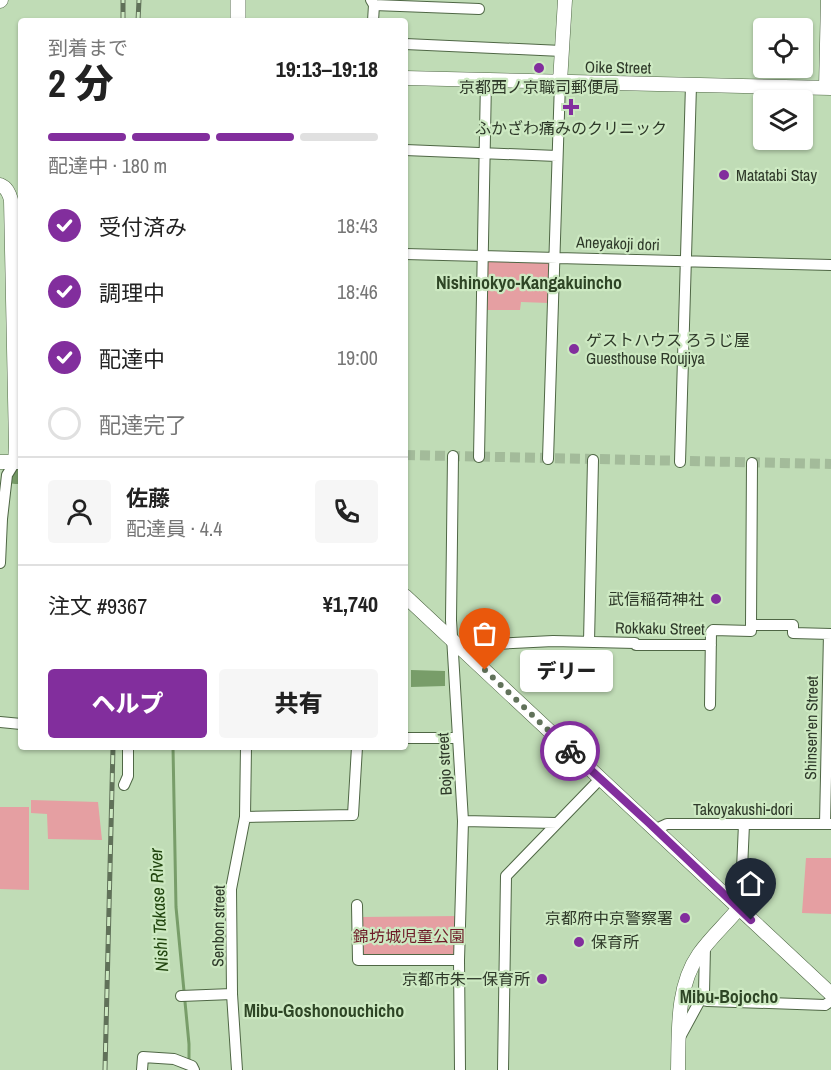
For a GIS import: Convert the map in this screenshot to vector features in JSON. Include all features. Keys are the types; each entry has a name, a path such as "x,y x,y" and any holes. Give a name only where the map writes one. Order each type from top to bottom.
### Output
{"main road":[{"path":"238,0 238,18"}],"street":[{"path":"548,459 557,156 565,0"},
{"path":"828,0 828,88"},
{"path":"373,18 372,3 479,9"},
{"path":"408,44 562,51"},
{"name":"Oike Street","path":"408,78 828,88"},
{"path":"479,457 486,80"},
{"path":"680,462 692,85"},
{"path":"408,150 557,156"},
{"path":"0,186 4,187 11,200 11,274 17,332 16,446 18,462 7,475 0,563"},
{"name":"Aneyakoji dori","path":"408,254 831,265"},
{"name":"Bojo street","path":"453,456 452,638 462,821 459,960 460,1070"},
{"path":"589,642 593,460"},
{"path":"0,462 18,462"},
{"path":"752,463 752,625"},
{"path":"408,599 831,994"},
{"name":"Rokkaku Street","path":"463,649 476,645 589,642 635,643 636,645 711,645 713,630 752,631 752,625 793,625 793,633 830,634"},
{"name":"Shinsen'en Street","path":"828,824 830,634"},
{"path":"710,705 711,645"},
{"path":"0,722 18,724"},
{"path":"408,738 458,738"},
{"path":"124,785 128,776 128,750"},
{"name":"Senbon street","path":"237,1070 232,993 231,889 245,817 246,750"},
{"path":"245,817 353,815 357,750"},
{"path":"503,1070 506,876 600,779"},
{"path":"462,821 558,823"},
{"name":"Takoyakushi-dori","path":"656,830 667,824 828,824"},
{"path":"678,1070 682,996 692,967 705,946 737,906 741,892 744,824"},
{"path":"357,905 358,960 459,960"},
{"path":"679,1039 704,993 705,946"},
{"path":"186,996 232,993"},
{"path":"682,996 702,1000 825,1005 831,1001"},
{"path":"142,1070 143,1057 174,1059 190,1066"}],"green space":[{"path":"488,260 547,261 550,265 549,303 521,302 520,310 485,310 485,263"},
{"path":"31,800 98,802 102,840 48,839 47,814 31,813"},
{"path":"0,807 29,807 29,890 0,889"},
{"path":"806,858 831,858 831,914 802,913"},
{"name":"錦坊城児童公園","path":"457,916 457,952 451,955 364,956 360,952 361,917"}],"shaded area":[{"path":"411,670 445,671 445,686 411,687"}],"waterway":[{"name":"Nishi Takase River","path":"173,750 176,907 189,1063"}],"tunnel":[{"path":"408,455 831,464"}],"railway":[{"path":"123,0 123,18"},
{"path":"138,18 139,0"},
{"path":"105,1070 113,750"}],"way so far":[{"path":"485,670 570,751"}],"place":[{"name":"京都西ノ京職司郵便局","path":"539,68"},
{"name":"ふかざわ痛みのクリニック","path":"571,107"},
{"name":"Matatabi Stay","path":"724,175"},
{"name":"ゲストハウス ろうじ屋 Guesthouse Roujiya","path":"574,349"},
{"name":"武信稲荷神社","path":"716,599"},
{"name":"デリー","path":"485,670"},
{"name":"京都府中京警察署","path":"685,918"},
{"name":"保育所","path":"579,942"},
{"name":"京都市朱一保育所","path":"542,979"}],"district":[{"name":"Nishinokyo-Kangakuincho","path":"529,283"},
{"name":"Mibu-Bojocho","path":"729,997"},
{"name":"Mibu-Goshonouchicho","path":"324,1011"}],"route":[{"path":"570,751 751,920"}]}
